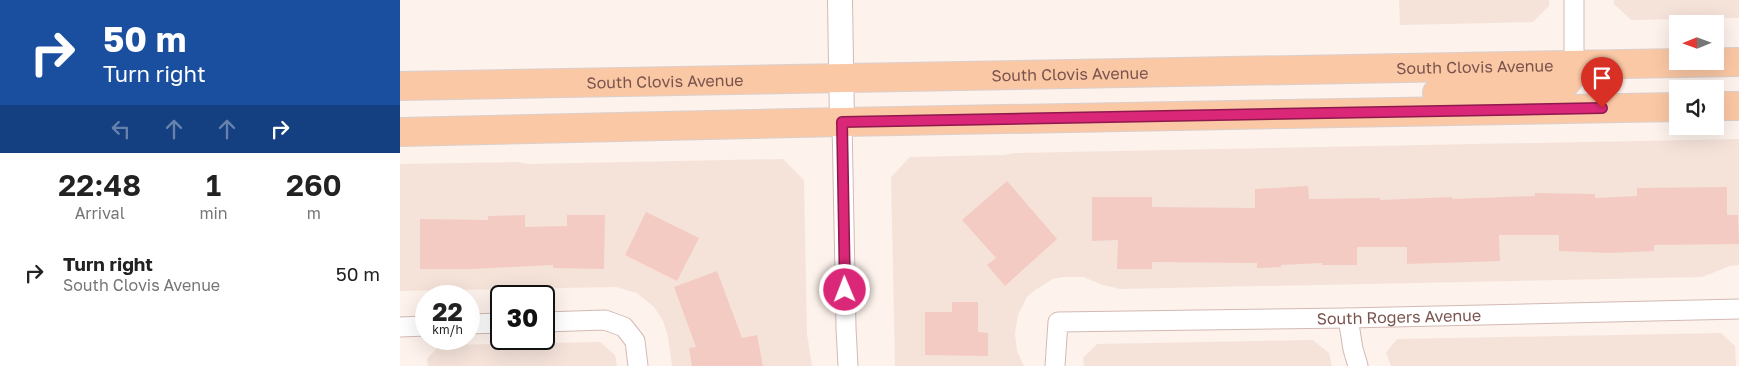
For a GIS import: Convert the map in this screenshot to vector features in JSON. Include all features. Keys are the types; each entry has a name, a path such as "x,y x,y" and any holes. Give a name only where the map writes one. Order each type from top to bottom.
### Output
{"main road":[{"name":"South Clovis Avenue","path":"400,86 1739,62"},
{"path":"1336,113 1401,96 1559,88 1571,78 1574,66"},
{"path":"1724,106 1739,106"},
{"path":"400,132 1669,107"}],"street":[{"path":"840,0 848,366"},
{"path":"1574,0 1574,66"},
{"name":"South Rogers Avenue","path":"1055,366 1058,322 1348,318 1739,309"},
{"path":"1348,318 1358,366"},
{"path":"555,322 604,320 624,327 635,341 638,366"},
{"path":"400,327 415,326"}],"shaded area":[{"path":"1399,0 1549,0 1549,6 1533,22 1400,25"},
{"path":"1614,0 1739,0 1739,18 1724,18 1724,15 1669,15 1669,19 1631,20 1614,4"},
{"path":"1739,139 1739,265 1730,266 1702,277 1120,289 1083,277 1063,277 1053,279 1035,290 1027,297 1018,315 1015,333 1017,351 1024,366 895,366 891,177 910,157 1004,155 1014,153"},
{"path":"783,159 804,180 807,334 812,366 672,366 668,337 663,321 654,307 637,293 616,287 555,288 555,285 490,285 490,289 480,290 480,285 415,285 415,291 400,291 400,164 518,162 528,164"},
{"path":"1721,333 1735,346 1736,366 1391,366 1386,353 1397,339"},
{"path":"1313,340 1329,353 1332,366 1084,366 1083,358 1097,344"},
{"path":"600,342 615,355 617,366 428,366 427,359 435,350 480,350 480,344 490,344 490,350 555,350 555,343"}],"building":[{"path":"1007,181 1057,239 1005,286 987,265 996,258 962,220"},
{"path":"1308,186 1309,199 1380,198 1380,200 1535,196 1535,193 1595,194 1595,198 1637,196 1637,188 1727,187 1727,215 1738,215 1739,244 1654,245 1654,251 1610,253 1559,251 1559,235 1499,235 1500,261 1407,264 1407,247 1357,247 1357,265 1322,265 1322,263 1257,268 1257,263 1152,262 1152,269 1117,269 1118,240 1092,241 1092,197 1152,197 1152,207 1255,208 1255,189"},
{"path":"646,212 699,238 677,281 625,255"},
{"path":"525,215 525,227 567,226 567,215 605,215 604,269 553,268 553,265 472,269 420,269 420,219 488,220 488,216"},
{"path":"717,271 742,338 757,335 763,366 692,366 689,348 696,347 674,287"},
{"path":"952,302 978,302 978,332 988,333 988,356 925,355 925,312 952,312"}],"route":[{"path":"845,290 842,122 1602,108"}]}
